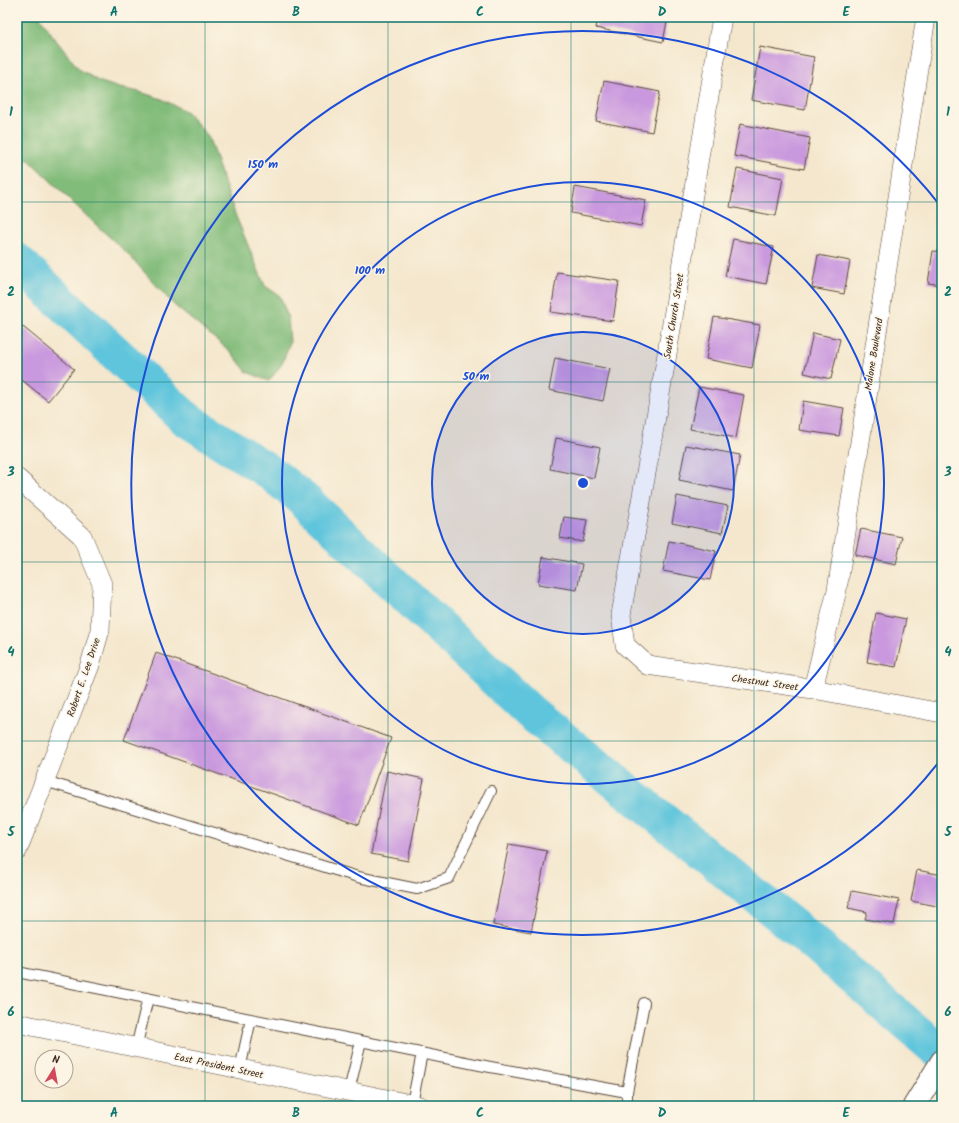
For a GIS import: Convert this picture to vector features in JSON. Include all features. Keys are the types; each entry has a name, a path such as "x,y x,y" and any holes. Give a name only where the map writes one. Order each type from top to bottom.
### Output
{"street":[{"name":"South Church Street","path":"621,615 664,368 722,17"},
{"name":"Malone Boulevard","path":"813,689 837,590 926,17"},
{"name":"Robert E. Lee Drive","path":"17,478 82,536 102,584 100,630 90,665 17,851"},
{"name":"Chestnut Street","path":"621,615 625,645 647,665 813,689 942,713"},
{"name":"East President Street","path":"17,1023 416,1105"},
{"path":"914,1106 942,1061"}],"lane":[{"path":"45,780 358,877 417,889 449,878 491,791"},
{"path":"17,972 485,1066 626,1092"},
{"path":"136,1048 148,998"},
{"path":"627,1106 626,1092 644,1003"},
{"path":"240,1069 251,1019"},
{"path":"349,1091 361,1041"},
{"path":"416,1105 422,1053"}],"green space":[{"path":"17,17 40,17 55,39 79,69 98,81 162,99 187,112 208,136 235,214 265,286 280,296 288,318 290,342 282,364 269,381 247,372 231,352 175,306 127,253 28,159 17,152"}],"building":[{"path":"598,17 668,17 663,42 596,28"},
{"path":"760,47 814,57 805,110 751,100"},
{"path":"604,81 660,92 652,132 596,121"},
{"path":"740,124 810,138 804,169 734,156"},
{"path":"737,169 783,178 776,216 730,207"},
{"path":"575,187 646,200 641,226 571,213"},
{"path":"733,239 774,247 766,284 725,276"},
{"path":"933,251 942,252 942,285 928,283"},
{"path":"818,255 850,261 844,294 812,288"},
{"path":"557,272 619,281 613,321 551,312"},
{"path":"714,317 760,325 752,368 706,359"},
{"path":"17,322 74,369 48,401 17,376"},
{"path":"813,333 840,339 831,379 804,373"},
{"path":"555,358 610,369 603,401 549,390"},
{"path":"699,387 744,395 736,438 690,429"},
{"path":"803,401 844,408 839,436 799,430"},
{"path":"556,438 600,447 594,478 550,469"},
{"path":"686,445 740,455 733,491 679,480"},
{"path":"677,496 728,506 722,533 672,523"},
{"path":"564,517 587,520 583,542 560,538"},
{"path":"861,529 902,537 896,564 855,555"},
{"path":"669,541 716,551 710,580 663,571"},
{"path":"543,557 582,564 577,590 538,584"},
{"path":"876,613 906,619 896,667 867,662"},
{"path":"156,653 391,738 359,825 124,740"},
{"path":"387,771 424,779 408,861 371,854"},
{"path":"509,844 547,851 531,932 493,925"},
{"path":"917,870 942,875 942,907 911,901"},
{"path":"852,891 899,900 894,924 865,919 867,912 848,908"}],"waterway":[{"path":"17,261 185,418 268,471 303,499 530,712 805,936 942,1054"}]}
